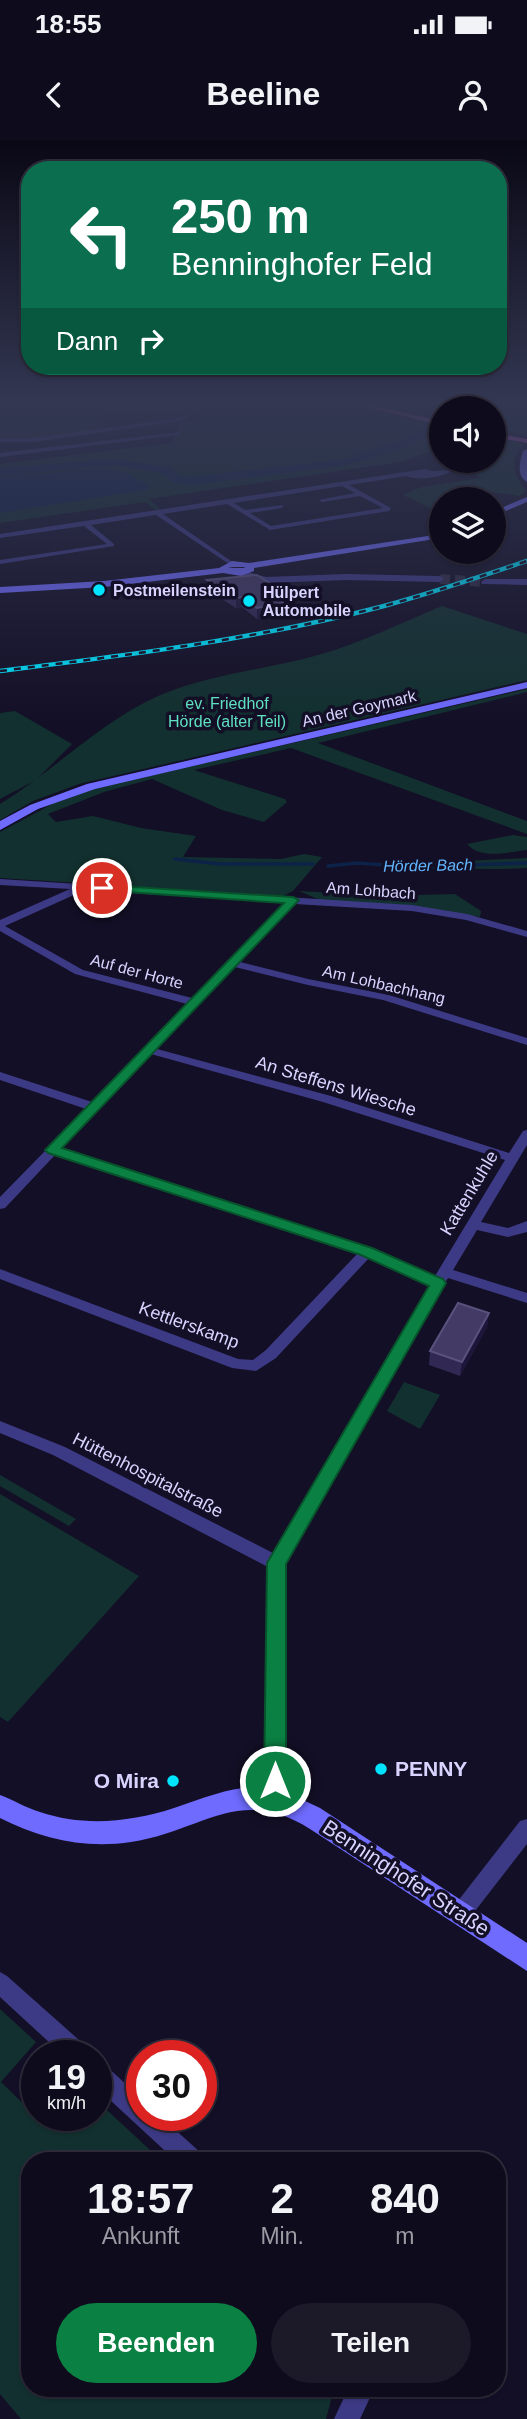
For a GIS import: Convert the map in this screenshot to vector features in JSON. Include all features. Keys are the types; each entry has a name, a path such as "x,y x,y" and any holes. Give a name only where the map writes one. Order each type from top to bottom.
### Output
{"main road":[{"path":"223,570 223,567 232,564 249,566 429,538"},
{"path":"0,590 97,585 223,570 241,573 250,570 249,566"},
{"name":"An der Goymark","path":"0,826 34,807 91,786 527,685"},
{"name":"Benninghofer Straße","path":"0,1806 59,1830 111,1834 167,1823 227,1801 244,1798 276,1800 310,1815 527,1958"}],"street":[{"path":"0,536 172,510"},
{"path":"243,512 254,510"},
{"path":"243,512 270,528 381,510"},
{"path":"157,513 232,564"},
{"path":"0,562 112,545 85,523"},
{"path":"241,573 267,580 339,577 440,579"},
{"path":"485,582 527,582"},
{"name":"Am Lohbach","path":"0,882 412,908 467,917 527,934"},
{"path":"0,926 84,887"},
{"path":"0,1205 293,900"},
{"name":"Auf der Horte","path":"0,926 79,972 194,1002"},
{"name":"Am Lohbachhang","path":"232,963 385,997 527,1042"},
{"name":"An Steffens Wiesche","path":"149,1050 327,1099 512,1158"},
{"path":"0,1076 93,1107"},
{"name":"Kattenkuhle","path":"276,1563 527,1134"},
{"path":"53,1150 441,1278 527,1298"},
{"path":"474,1224 508,1233 522,1230 527,1225"},
{"name":"Kettlerskamp","path":"0,1274 237,1364 256,1366 271,1354 367,1252"},
{"name":"Hüttenhospitalstraße","path":"0,1427 59,1451 276,1563"},
{"path":"276,1563 276,1800"},
{"path":"461,1913 527,1828"},
{"path":"0,1983 62,2040"},
{"path":"112,2087 126,2099"},
{"path":"160,2131 183,2152"},
{"path":"346,2419 357,2397"}],"green space":[{"path":"0,510 87,510 0,523"},
{"name":"ev. Friedhof Hörde (alter Teil)","path":"442,606 527,634 527,680 79,784 33,801 0,820 0,804 116,719 158,696 197,682 334,650"},
{"path":"527,689 527,692 318,743 527,821 527,834 291,748 194,770 285,799 287,802 264,822 222,810 152,779 104,792 48,814 56,822 93,816 141,828 196,836 183,857 281,859 304,854 322,857 293,891 283,896 0,878 0,832 54,803 93,789"},
{"path":"15,711 72,744 36,780 0,799 0,713"},
{"path":"513,835 527,837 527,850 487,853 467,844"},
{"path":"527,858 527,868 427,869 424,863"},
{"path":"299,891 383,896 455,894 481,911 480,917 404,905 320,900"},
{"path":"404,1382 440,1395 420,1429 387,1411"},
{"path":"0,1475 76,1519 69,1526 0,1486"},
{"path":"0,1494 139,1576 8,1722 0,1717"},
{"path":"0,2009 34,2040 21,2040 21,2059 1,2082 21,2102 21,2131 112,2131 112,2115 126,2128 126,2131 130,2131 152,2152 21,2152 21,2397 332,2397 326,2419 21,2419 0,2394"}],"building":[{"path":"257,575 280,590 266,592 284,603 257,608 242,597 236,598 207,580"},
{"path":"458,1303 489,1313 462,1362 430,1351"}],"waterway":[{"name":"Hörder Bach","path":"175,859 220,864 313,864"},
{"name":"Hörder Bach","path":"328,866 357,863 414,867 527,863"}],"tunnel":[{"path":"440,579 485,582"}],"railway":[{"path":"0,671 145,652 289,628 402,601 527,561 521,563"}],"place":[{"name":"Postmeilenstein","path":"99,590"},
{"name":"Hülpert Automobile","path":"249,601"},
{"name":"PENNY","path":"381,1769"},
{"name":"O Mira","path":"173,1781"}],"route":[{"path":"102,888 293,900 53,1150 367,1252 438,1283 276,1563 275,1781"}]}
